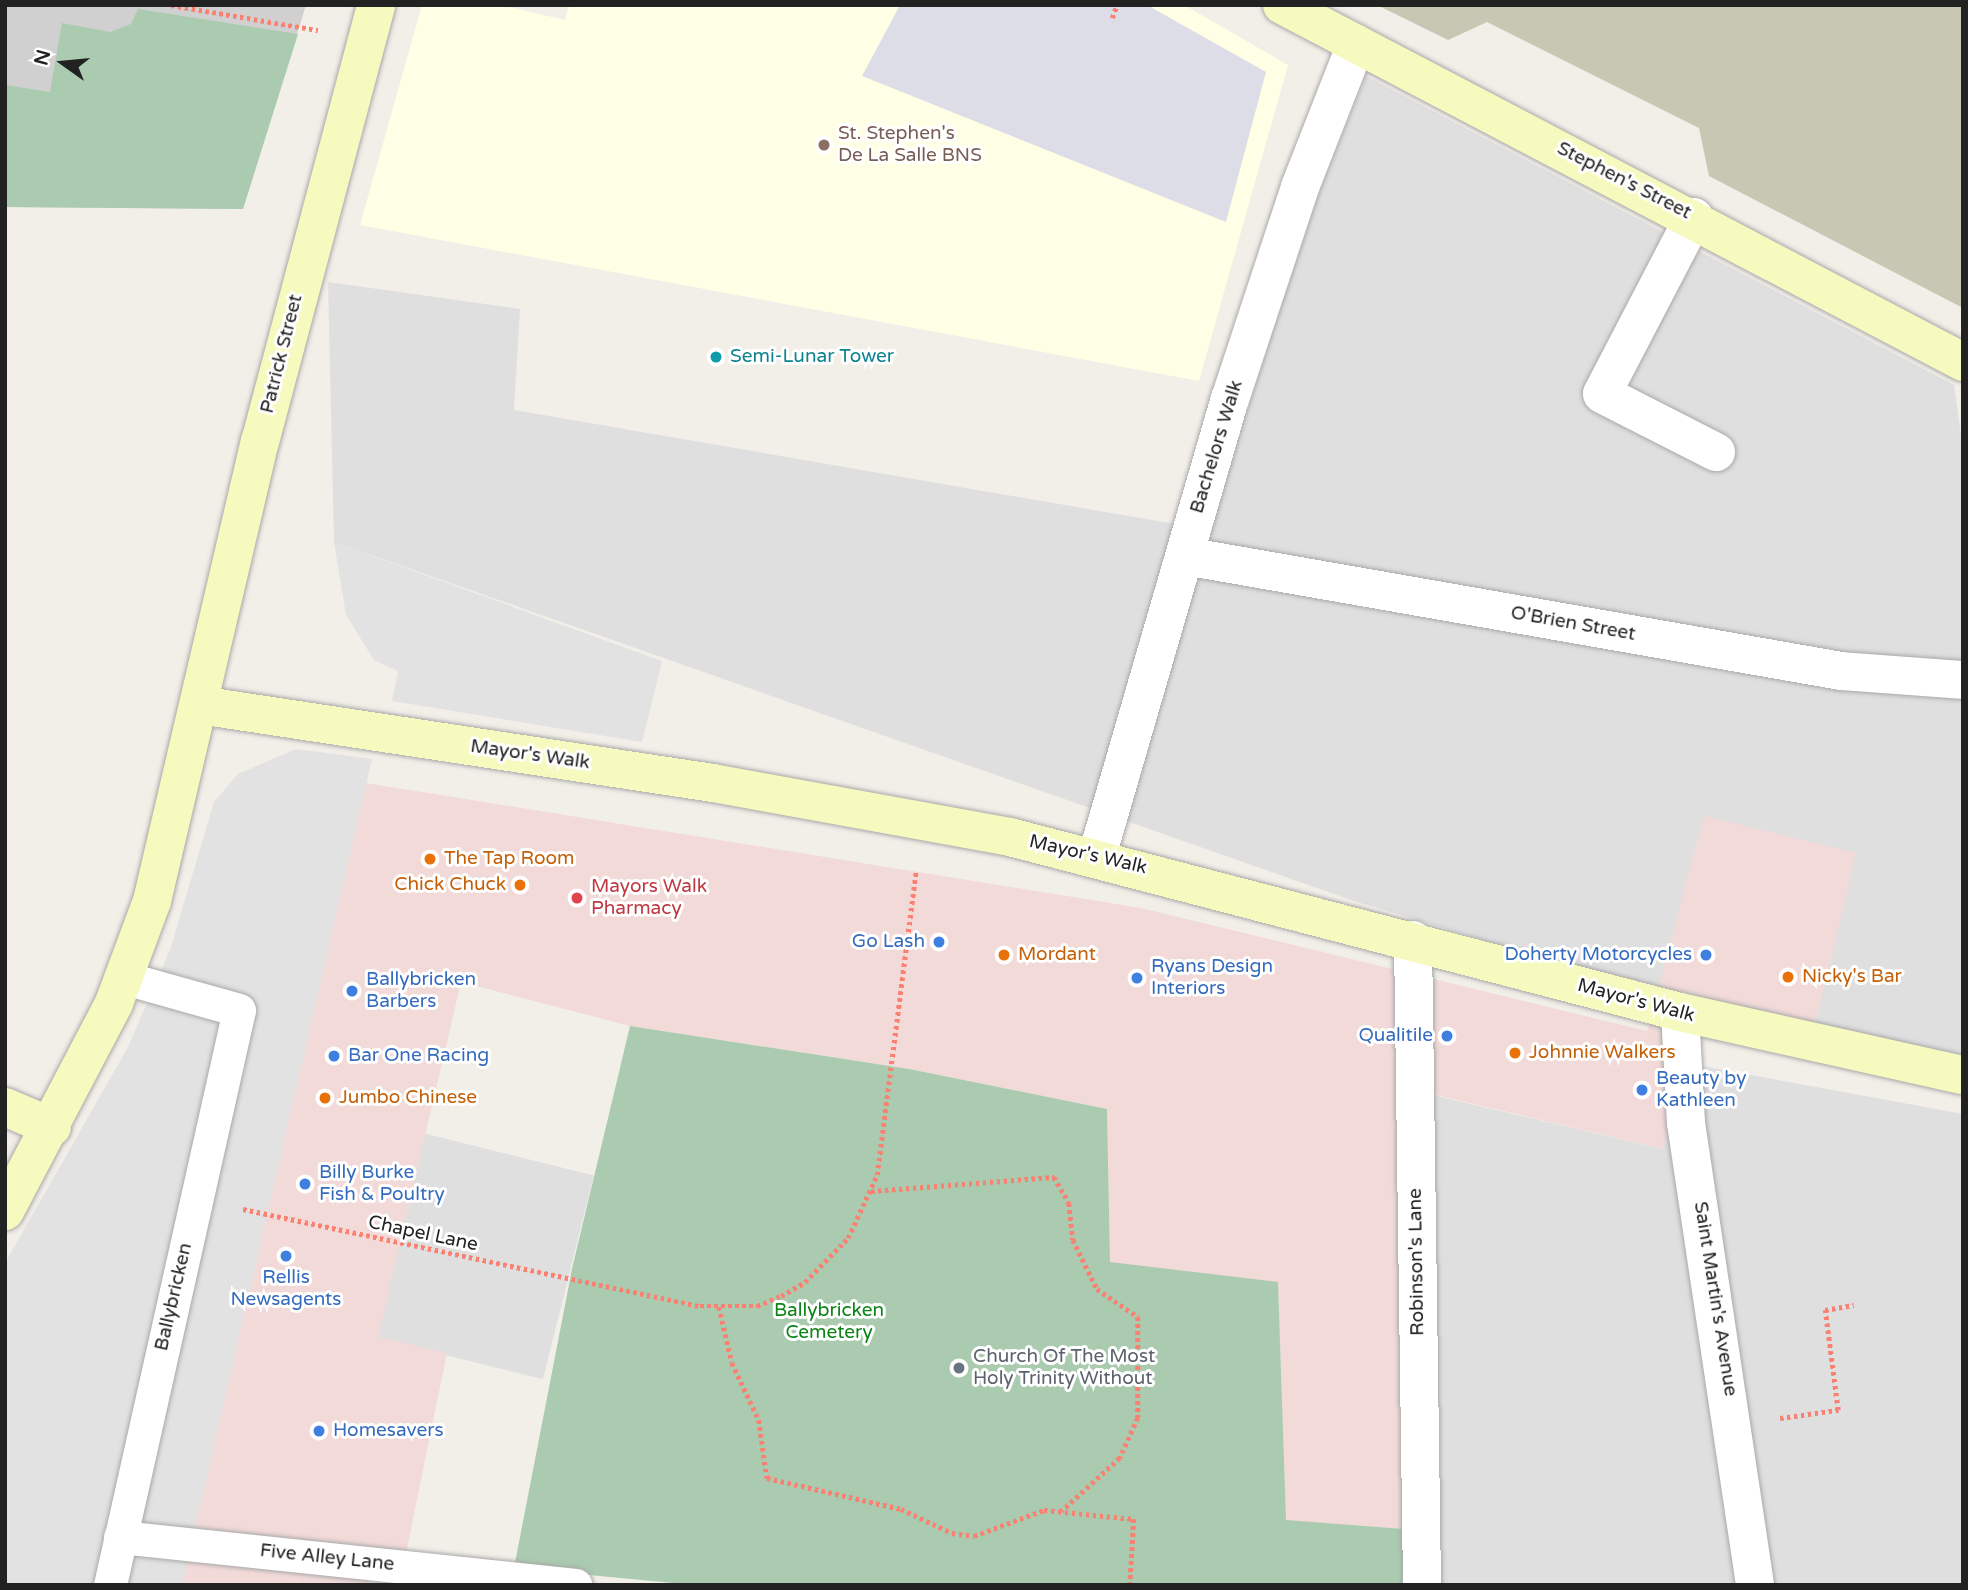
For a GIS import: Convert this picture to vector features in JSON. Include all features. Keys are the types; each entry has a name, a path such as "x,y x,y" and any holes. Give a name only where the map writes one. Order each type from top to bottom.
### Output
{"street":[{"name":"Stephen's Street","path":"1282,5 1694,217 1963,362"},
{"name":"Patrick Street","path":"199,705 263,428 371,21"},
{"name":"Bachelors Walk","path":"1097,856 1271,272 1356,44"},
{"path":"1694,217 1602,394 1716,452"},
{"name":"O'Brien Street","path":"1185,556 1841,671 1963,680"},
{"name":"Mayor's Walk","path":"199,705 922,821 1097,856 1680,1012 1963,1075"},
{"path":"5,1211 52,1127 125,978 152,901 199,705"},
{"name":"Robinson's Lane","path":"1413,940 1422,1585"},
{"name":"Saint Martin's Avenue","path":"1680,1012 1686,1123 1736,1428 1755,1585"},
{"path":"5,1107 52,1127"}],"lane":[{"name":"Ballybricken","path":"110,1585 239,1010 125,978"},
{"name":"Five Alley Lane","path":"120,1537 575,1585"}],"path":[{"path":"171,5 371,21"},
{"path":"1111,18 1117,5"},
{"name":"Chapel Lane","path":"267,1214 573,1281 719,1307 757,1306 805,1282 848,1238 871,1191 887,1131 922,821"},
{"path":"871,1191 1054,1177 1069,1203 1073,1240 1097,1289 1138,1317 1138,1418 1120,1458 1062,1512"},
{"path":"1736,1428 1838,1410 1825,1310 1854,1305"},
{"path":"719,1307 732,1363 759,1420 767,1478 901,1509 952,1533 974,1536 1044,1510 1134,1519 1130,1585"}],"shaded area":[{"path":"5,5 306,5 243,209 5,207"},
{"name":"St. Stephen's De La Salle BNS","path":"422,5 501,5 565,20 569,5 1184,5 1288,65 1199,381 360,225"},
{"path":"900,5 1147,5 1266,72 1226,222 862,76"},
{"path":"1377,5 1963,5 1963,308 1709,176 1699,128 1487,22 1448,40"},
{"path":"1366,76 1954,385 1963,450 1963,1054 1813,1032 1855,853 1658,992 1354,901 334,542 328,282 520,309 514,410 1210,530 1304,230"},
{"path":"334,542 662,661 642,742 392,701 398,671 374,660 346,615"},
{"path":"296,749 372,759 182,1585 5,1585 5,1263 128,1047 170,950 214,802 238,774"},
{"path":"354,781 1141,908 1647,1031 1704,816 1856,853 1813,1032 1691,1001 1664,1149 1406,1088 1404,1529 1286,1521 1278,1283 1110,1263 1107,1109 909,1069 630,1026 461,982 378,1337 447,1353 405,1558 375,1553 371,1585 170,1585"},
{"path":"1680,1062 1963,1114 1963,1585 1432,1585 1424,1093 1663,1149"},
{"path":"423,1133 594,1176 543,1379 372,1337"}],"green space":[{"path":"138,9 298,34 243,209 5,207 5,85 50,92 62,23 110,32 131,24"},
{"name":"Ballybricken Cemetery","path":"630,1026 909,1069 1107,1109 1110,1262 1278,1282 1286,1520 1404,1529 1406,1585 695,1585 514,1568 572,1269"}],"place":[{"name":"St. Stephen's De La Salle BNS","path":"824,145"},
{"name":"Semi-Lunar Tower","path":"716,357"},
{"name":"The Tap Room","path":"430,859"},
{"name":"Chick Chuck","path":"520,885"},
{"name":"Mayors Walk Pharmacy","path":"577,898"},
{"name":"Go Lash","path":"939,942"},
{"name":"Mordant","path":"1004,955"},
{"name":"Doherty Motorcycles","path":"1706,955"},
{"name":"Nicky's Bar","path":"1788,977"},
{"name":"Ryans Design Interiors","path":"1137,978"},
{"name":"Ballybricken Barbers","path":"352,991"},
{"name":"Qualitile","path":"1447,1036"},
{"name":"Johnnie Walkers","path":"1515,1053"},
{"name":"Bar One Racing","path":"334,1056"},
{"name":"Beauty by Kathleen","path":"1642,1090"},
{"name":"Jumbo Chinese","path":"325,1098"},
{"name":"Billy Burke Fish & Poultry","path":"305,1184"},
{"name":"Rellis Newsagents","path":"286,1256"},
{"name":"Church Of The Most Holy Trinity Without","path":"959,1368"},
{"name":"Homesavers","path":"319,1431"}]}
